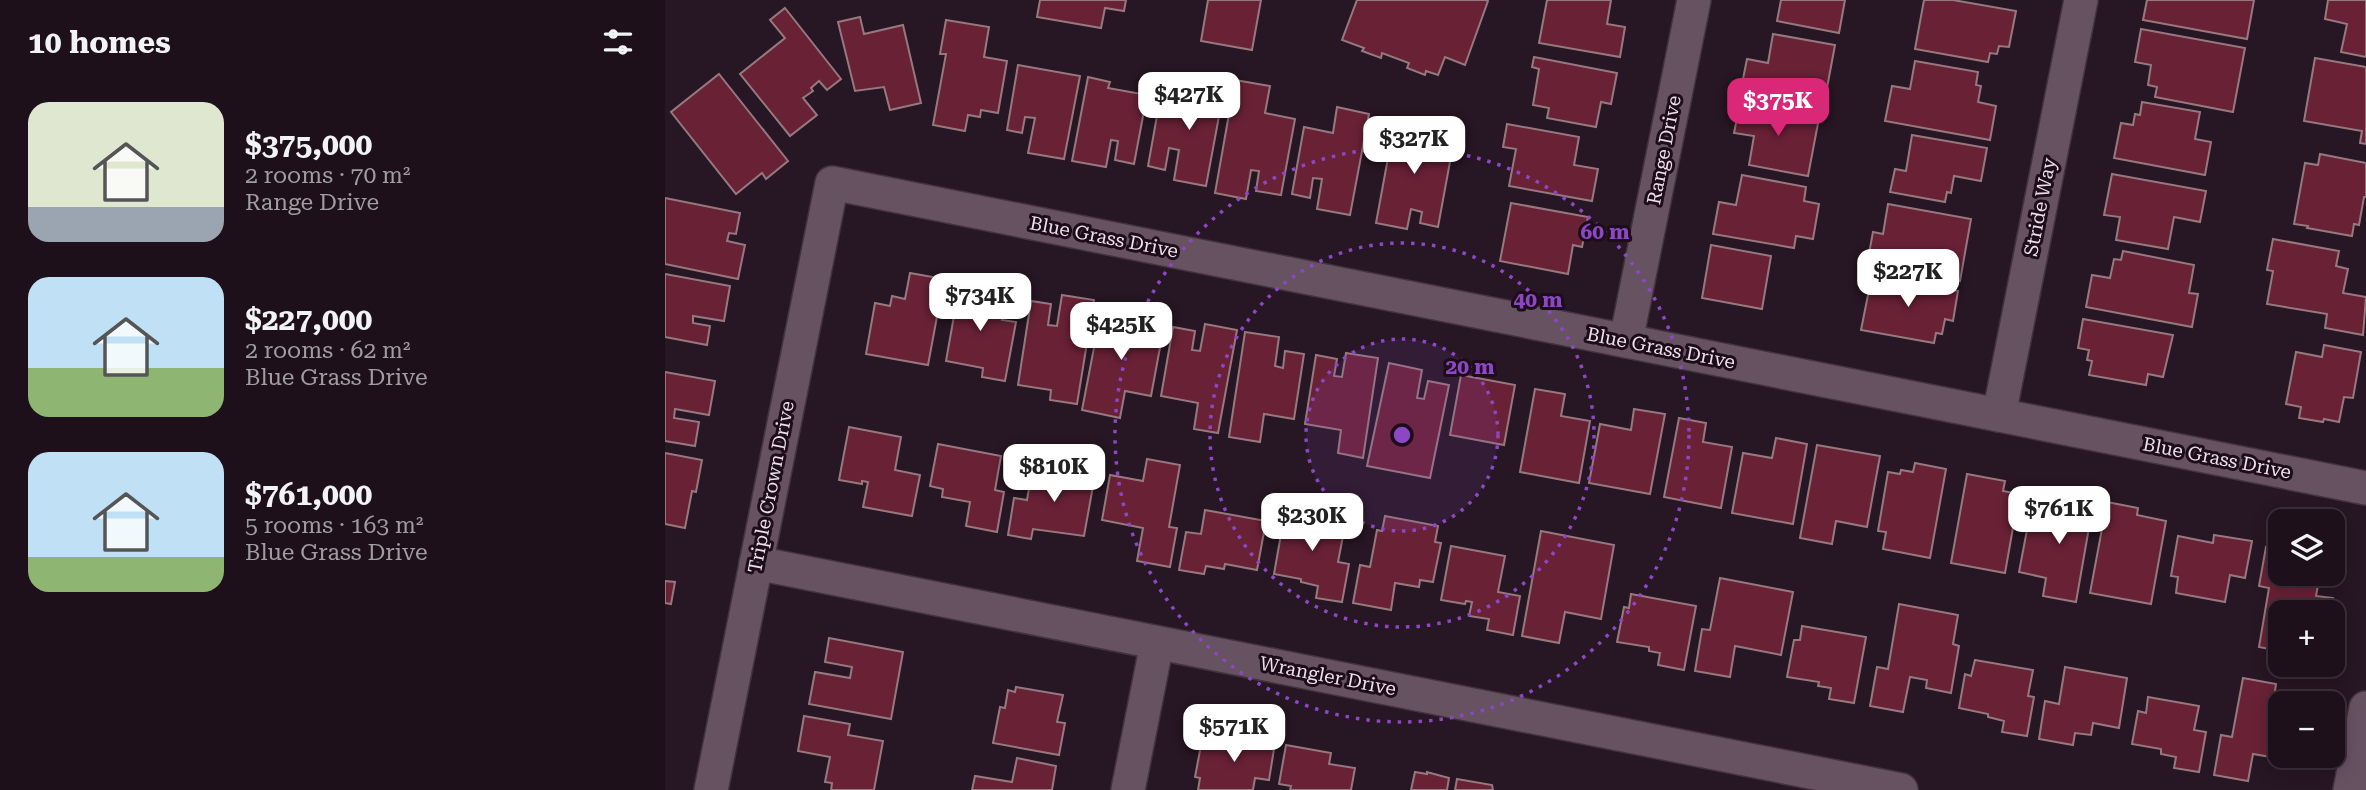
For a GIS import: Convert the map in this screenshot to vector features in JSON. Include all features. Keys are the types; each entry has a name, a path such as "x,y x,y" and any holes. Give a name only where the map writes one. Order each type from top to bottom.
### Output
{"street":[{"name":"Range Drive","path":"1626,341 1694,0"},
{"name":"Stride Way","path":"1999,415 2081,0"},
{"name":"Blue Grass Drive","path":"832,184 2366,488"},
{"name":"Triple Crown Drive","path":"711,790 832,184"},
{"name":"Wrangler Drive","path":"756,563 1901,790"},
{"path":"1128,790 1157,643"},
{"path":"2350,790 2366,708"}],"building":[{"path":"1040,0 1126,0 1124,11 1105,8 1101,28 1037,17"},
{"path":"1208,0 1261,0 1252,50 1201,41"},
{"path":"1357,0 1488,1 1465,65 1445,57 1438,75 1426,71 1425,75 1407,68 1409,63 1382,53 1381,58 1342,40"},
{"path":"1547,0 1611,0 1607,24 1625,27 1620,57 1539,43"},
{"path":"1781,0 1845,0 1839,33 1777,21"},
{"path":"1924,0 1953,0 2016,11 2009,47 1999,46 1997,54 1990,53 1988,62 1915,49"},
{"path":"2147,0 2254,0 2247,39 2143,20"},
{"path":"2328,0 2366,0 2366,57 2341,52 2347,24 2325,19"},
{"path":"785,8 841,79 827,90 819,81 811,88 813,91 803,98 817,115 790,136 740,74 785,38 770,20"},
{"path":"860,17 864,34 903,25 921,103 890,110 884,87 855,91 838,22"},
{"path":"946,20 989,27 984,57 1007,61 998,113 981,110 980,117 968,115 965,131 933,125 946,54 940,54"},
{"path":"2141,29 2245,48 2233,112 2155,97 2157,87 2148,85 2151,65 2135,62"},
{"path":"1773,34 1835,45 1824,104 1741,89 1747,59 1768,63"},
{"path":"1534,57 1617,73 1611,104 1601,102 1596,127 1547,118 1549,108 1533,105 1539,69 1532,67"},
{"path":"2315,58 2366,67 2366,144 2360,143 2362,131 2304,121"},
{"path":"1915,61 1978,72 1976,85 1981,86 1978,102 1996,106 1990,140 1885,121 1892,86 1910,89"},
{"path":"1018,65 1080,76 1064,159 1028,153 1035,118 1025,117 1022,133 1007,130"},
{"path":"719,74 788,161 766,179 762,173 736,194 671,112"},
{"path":"1088,77 1110,82 1108,88 1147,95 1134,164 1115,160 1118,141 1111,140 1106,167 1072,161"},
{"path":"1194,79 1225,84 1206,186 1174,180 1179,150 1169,148 1165,170 1148,166 1160,99 1190,104"},
{"path":"1235,80 1270,86 1265,113 1295,119 1281,195 1256,191 1259,171 1251,170 1246,199 1215,193"},
{"path":"2142,102 2200,112 2195,139 2211,142 2205,175 2114,158 2121,123 2133,125 2135,114 2140,115"},
{"path":"1740,103 1819,118 1808,176 1749,165 1754,136 1734,133"},
{"path":"1337,107 1369,114 1350,215 1317,209 1322,179 1313,178 1310,198 1292,194 1304,127 1333,133"},
{"path":"1395,120 1428,126 1427,135 1454,140 1438,227 1420,223 1422,212 1411,209 1407,229 1376,223"},
{"path":"1507,124 1579,137 1574,165 1598,169 1592,201 1509,186 1516,149 1503,147"},
{"path":"1912,135 1987,148 1981,181 1954,176 1951,193 1947,192 1945,202 1890,192 1895,169 1906,171"},
{"path":"2320,154 2366,163 2366,197 2359,225 2354,224 2352,236 2294,224 2305,163 2318,165"},
{"path":"2112,174 2206,191 2200,222 2174,217 2168,249 2116,240 2120,217 2104,215"},
{"path":"1742,175 1806,187 1804,201 1819,204 1813,239 1796,236 1794,248 1713,234 1719,202 1736,205"},
{"path":"665,198 740,213 736,234 729,233 727,241 745,245 738,279 665,264"},
{"path":"1511,203 1588,217 1582,247 1573,245 1568,274 1500,261"},
{"path":"1888,204 1971,219 1960,281 1867,264 1873,232 1883,234"},
{"path":"2273,239 2339,251 2336,266 2348,269 2343,293 2366,297 2363,335 2325,328 2327,314 2267,304 2273,271 2267,270"},
{"path":"1711,245 1771,256 1762,309 1702,298"},
{"path":"2123,251 2194,265 2189,293 2198,294 2192,327 2086,307 2092,275 2110,278 2114,259 2121,260"},
{"path":"910,273 944,279 928,365 866,354 875,303 890,306 892,296 905,299"},
{"path":"665,274 730,286 724,321 693,316 693,323 710,326 707,345 665,337"},
{"path":"1872,275 1958,291 1953,321 1945,319 1942,334 1936,333 1934,343 1861,330"},
{"path":"960,282 995,289 990,313 1003,316 1002,320 1016,322 1005,381 982,377 983,368 946,361"},
{"path":"1062,295 1094,300 1077,404 1050,400 1051,390 1018,385 1031,301 1051,304 1048,325 1057,326"},
{"path":"1102,306 1135,312 1131,331 1141,333 1143,322 1164,326 1151,396 1125,391 1120,418 1082,410"},
{"path":"2083,319 2173,335 2163,377 2148,374 2146,385 2089,375 2092,361 2087,360 2089,350 2078,348"},
{"path":"1205,324 1237,330 1218,433 1194,429 1198,403 1161,396 1173,327 1195,331 1192,350 1200,351"},
{"path":"1245,332 1279,337 1275,366 1283,368 1285,351 1304,354 1294,419 1264,414 1260,442 1229,437"},
{"path":"2324,345 2361,352 2353,398 2344,397 2339,422 2299,418 2301,407 2286,404 2296,352 2322,357"},
{"path":"1346,353 1378,358 1363,458 1338,453 1341,430 1305,424 1316,355 1337,359 1334,376 1342,377"},
{"path":"1389,363 1422,370 1417,398 1424,399 1428,381 1449,385 1430,478 1367,466"},
{"path":"665,372 715,381 709,415 675,409 674,418 699,422 695,446 665,441"},
{"path":"1461,375 1515,385 1504,445 1450,435"},
{"path":"1535,389 1565,394 1561,416 1590,421 1579,483 1520,472"},
{"path":"1634,409 1665,414 1650,494 1589,483 1600,424 1631,430"},
{"path":"1679,418 1706,423 1703,442 1732,447 1721,508 1664,497"},
{"path":"849,427 901,437 895,470 920,475 912,516 863,507 868,482 862,481 862,484 839,480"},
{"path":"1776,438 1807,444 1793,524 1732,513 1743,453 1772,458"},
{"path":"938,444 1001,456 995,490 1004,492 997,532 966,526 970,502 942,497 943,489 930,486"},
{"path":"1817,445 1880,456 1867,527 1836,521 1832,544 1800,538"},
{"path":"665,453 702,460 696,492 692,491 685,528 665,524"},
{"path":"1147,459 1180,465 1169,527 1177,528 1170,567 1137,561 1143,528 1102,520 1110,475 1143,481"},
{"path":"1915,463 1946,469 1930,558 1883,549 1886,532 1878,531 1888,472 1913,472"},
{"path":"1043,466 1095,475 1084,536 1033,529 1031,539 1008,535 1014,498 1027,500 1032,471 1042,472"},
{"path":"1967,474 2005,481 2003,491 2019,494 2005,573 1951,563"},
{"path":"2061,493 2094,499 2076,602 2043,596 2046,578 2019,572 2030,514 2041,517 2043,508 2058,511"},
{"path":"2107,502 2138,508 2137,515 2166,521 2151,604 2090,593"},
{"path":"1286,506 1330,513 1327,533 1343,536 1338,562 1349,564 1342,602 1316,598 1318,586 1301,582 1301,579 1274,574"},
{"path":"1205,510 1266,521 1257,570 1225,564 1224,569 1206,566 1204,574 1179,570 1186,532 1201,534"},
{"path":"1385,516 1438,526 1435,542 1441,543 1433,582 1420,580 1419,587 1395,583 1391,610 1353,603 1360,565 1370,567 1377,530 1382,531"},
{"path":"1541,531 1614,545 1601,619 1565,612 1559,643 1522,636"},
{"path":"2214,535 2252,541 2245,578 2230,575 2225,602 2176,593 2178,577 2171,576 2178,536 2213,543"},
{"path":"1451,546 1505,556 1498,592 1520,596 1513,635 1487,630 1489,619 1469,616 1472,602 1466,601 1465,604 1441,600"},
{"path":"2266,547 2268,586 2318,586 2316,596 2333,600 2268,600 2268,649 2259,647 2269,588 2259,586"},
{"path":"1720,578 1793,592 1781,655 1735,646 1730,677 1695,671 1702,629 1710,630"},
{"path":"665,581 675,582 671,604 665,603"},
{"path":"1631,594 1696,606 1684,670 1658,665 1660,653 1649,651 1649,647 1617,642 1624,607 1629,608"},
{"path":"1899,604 1958,615 1953,644 1959,646 1951,693 1926,688 1927,680 1910,677 1903,712 1870,706 1877,667 1888,669"},
{"path":"1802,626 1866,637 1854,703 1829,699 1831,688 1818,686 1819,682 1787,677 1794,640 1800,640"},
{"path":"829,638 903,652 891,719 809,704 815,672 850,678 852,667 825,662"},
{"path":"1975,660 2033,670 2028,696 2034,697 2027,736 2002,732 2004,721 1988,717 1988,714 1959,708 1965,674 1971,676"},
{"path":"2065,667 2127,678 2119,728 2093,723 2091,735 2075,733 2073,745 2039,739 2045,701 2059,704"},
{"path":"2243,678 2276,684 2275,691 2268,691 2268,757 2253,754 2248,781 2214,775 2221,735 2232,737"},
{"path":"1016,687 1063,695 1057,722 1065,723 1059,755 993,743 1000,707 1005,708 1008,690 1015,692"},
{"path":"2148,697 2199,706 2194,730 2206,732 2199,772 2174,768 2176,757 2161,754 2161,749 2132,744 2138,711 2146,713"},
{"path":"804,716 850,724 848,735 883,741 874,790 831,790 832,783 825,782 830,757 798,751"},
{"path":"1229,735 1275,743 1269,780 1255,778 1253,790 1198,790 1200,778 1195,777 1202,740 1228,744"},
{"path":"1286,745 1331,753 1329,764 1355,768 1351,790 1290,790 1291,786 1279,784"},
{"path":"1017,758 1056,766 1052,790 972,790 975,776 1012,782"},
{"path":"1415,772 1449,778 1447,790 1411,790"},
{"path":"1457,779 1492,785 1493,790 1455,790"}]}
